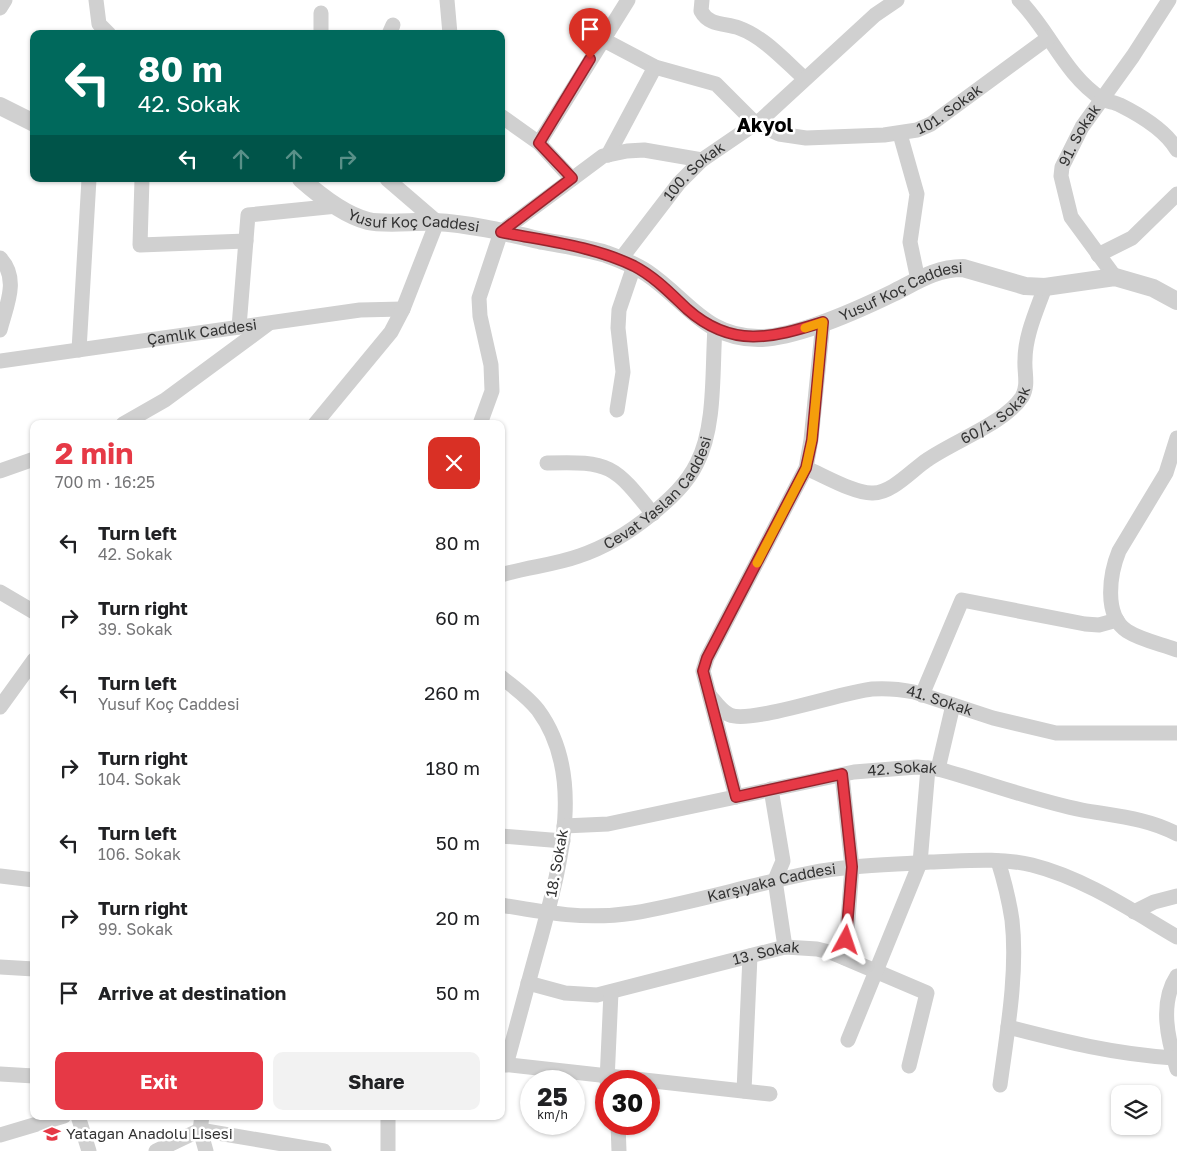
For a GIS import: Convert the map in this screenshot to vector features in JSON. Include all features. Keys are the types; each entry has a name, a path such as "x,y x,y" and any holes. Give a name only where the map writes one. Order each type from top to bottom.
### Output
{"street":[{"path":"0,8 5,0"},
{"path":"96,0 99,24 106,30"},
{"path":"447,0 450,30"},
{"path":"539,143 628,0"},
{"path":"702,0 701,11 707,19 739,28 757,38 804,78"},
{"name":"100. Sokak","path":"617,410 623,372 618,310 627,263 680,183 702,160 756,123 885,6 897,0"},
{"path":"1019,0 1036,18 1066,66 1102,99 1122,106 1160,131 1177,150"},
{"name":"91. Sokak","path":"1115,277 1071,217 1061,176 1062,167 1072,144 1170,0"},
{"path":"321,13 321,30"},
{"name":"101. Sokak","path":"602,39 655,67 716,84 756,123 779,134 806,138 900,134 917,130 931,124 1048,38"},
{"path":"608,155 655,67"},
{"path":"0,106 30,121"},
{"path":"505,119 539,143 572,178"},
{"path":"900,134 918,194 910,242 918,280"},
{"path":"481,420 492,391 491,365 480,316 479,298 501,232 572,178 608,155 644,150 702,160"},
{"path":"79,350 89,182"},
{"path":"142,182 140,245 246,241"},
{"name":"Yusuf Koç Caddesi","path":"305,182 337,206 369,221 437,222 501,232 587,250 627,263 659,282 696,317 715,328 734,334 760,338 774,337 863,307 940,270 964,268 1025,286 1045,286 1115,277 1153,288 1177,301"},
{"path":"318,420 329,404 374,355 391,332 403,310 437,222 390,182"},
{"path":"1098,255 1120,245 1140,232 1177,194"},
{"path":"239,327 248,215 337,206"},
{"path":"0,258 10,274 11,284 0,330"},
{"name":"60/1. Sokak","path":"806,468 858,490 873,493 894,487 909,472 931,457 997,421 1013,408 1022,396 1026,385 1026,344 1045,286"},
{"name":"Çamlık Caddesi","path":"0,361 360,310 403,310"},
{"path":"736,797 703,671 707,658 806,468 812,440 823,322"},
{"path":"130,420 165,400 269,323"},
{"name":"Cevat Yaslan Caddesi","path":"505,573 579,556 604,546 653,514 686,481 698,462 709,422 715,328"},
{"path":"1176,449 1166,473 1119,551 1114,563 1112,596 1117,620 1129,632 1177,650"},
{"path":"0,471 30,460"},
{"path":"547,463 584,462 604,466 626,480 653,514"},
{"path":"0,592 30,610"},
{"path":"922,695 962,600 1085,624 1099,625 1117,620"},
{"path":"0,707 30,666"},
{"name":"18. Sokak","path":"505,680 516,688 538,711 552,736 560,762 566,793 563,833 547,913 505,1061"},
{"name":"41. Sokak","path":"710,696 730,715 741,717 871,690 894,688 1027,727 1056,733 1177,733"},
{"path":"848,1040 920,863 934,768 953,705"},
{"name":"42. Sokak","path":"505,836 563,833 842,774 886,768 934,768 1081,810 1139,819 1162,826 1177,834"},
{"path":"842,774 852,867 845,958"},
{"path":"771,789 783,861 775,880 785,947"},
{"path":"998,860 1007,891 1012,922 1012,965 1008,1027 1000,1085"},
{"name":"Karşıyaka Caddesi","path":"505,906 570,916 633,913 775,880 852,867 998,860 1032,865 1063,876 1134,912 1177,937"},
{"path":"0,876 30,880"},
{"path":"1134,912 1154,902 1177,896"},
{"name":"13. Sokak","path":"528,982 565,993 597,995 785,947 817,949 876,970 927,993 909,1066"},
{"path":"744,1091 750,956"},
{"path":"0,967 30,969"},
{"path":"1008,1027 1098,1050 1176,1064 1167,1015 1168,996 1177,976"},
{"path":"607,1070 611,992"},
{"path":"505,1064 595,1077"},
{"path":"0,1074 30,1076"},
{"path":"660,1084 770,1094"},
{"path":"0,1135 51,1120"},
{"path":"79,1120 89,1151"},
{"path":"388,1120 388,1151"},
{"path":"201,1123 206,1151"},
{"path":"156,1151 201,1123 324,1151"},
{"path":"618,1135 619,1151"}],"slow traffic":[{"path":"757,563 798,486 809,456 823,322 805,328"}],"place":[{"name":"Yatağan Anadolu Lisesi","path":"52,1134"}],"district":[{"name":"Akyol","path":"765,125"}],"route":[{"path":"590,59 539,143 572,178 501,232 605,254 627,263 646,272 659,282 696,317 726,333 760,338 774,337 823,322 812,440 806,468 707,658 703,671 736,797 842,774 852,867 846,940"}]}
